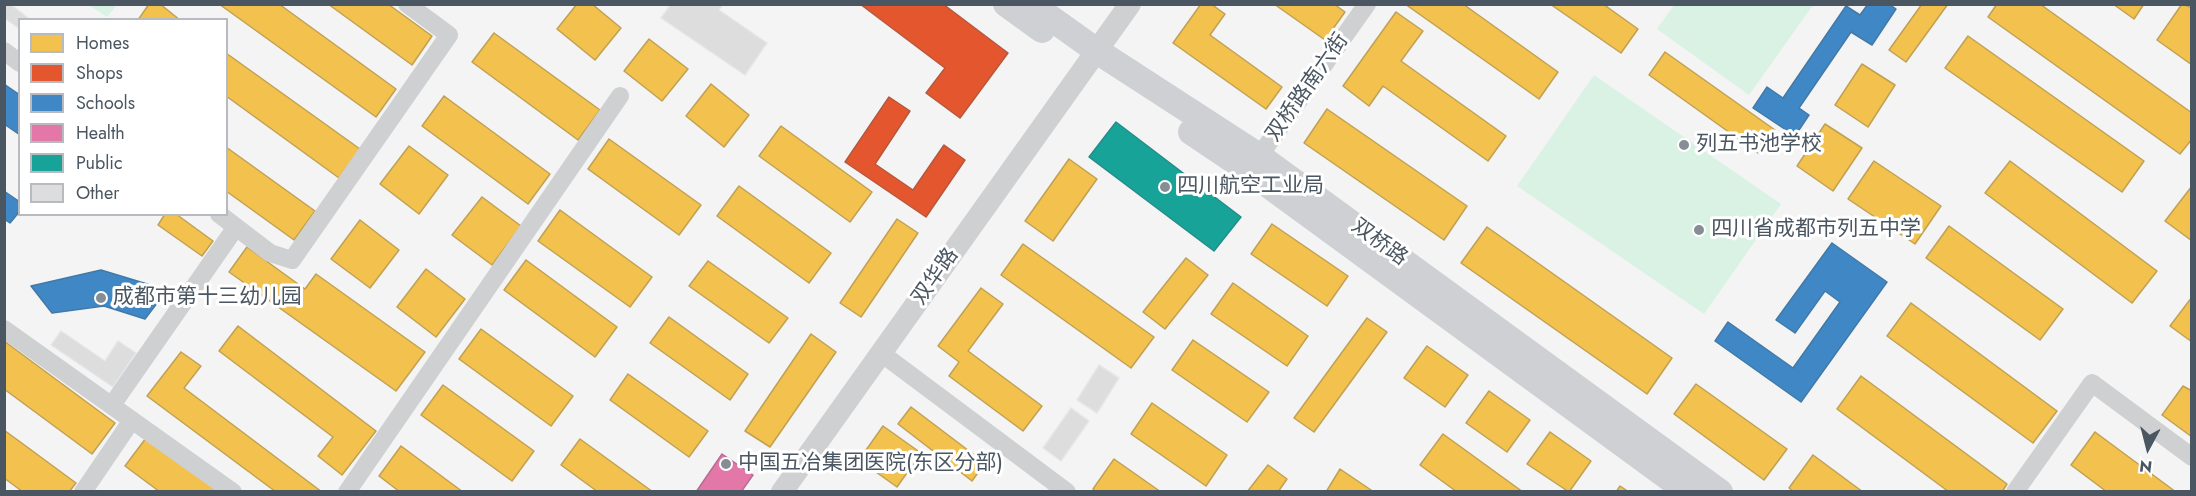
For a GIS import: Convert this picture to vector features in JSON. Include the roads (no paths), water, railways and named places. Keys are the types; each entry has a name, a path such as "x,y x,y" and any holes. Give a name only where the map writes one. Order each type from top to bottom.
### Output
{"main road":[{"name":"双桥路","path":"1006,4 1093,57 1254,164 1720,492"},
{"name":"双桥路","path":"1031,4 1093,57"},
{"name":"双桥路","path":"1254,164 1688,492"}],"street":[{"path":"222,216 270,253 292,260 449,35 407,4"},
{"name":"双华路","path":"782,492 1130,4"},
{"name":"双桥路南六街","path":"1254,164 1366,4"},
{"path":"4,51 18,62"},
{"path":"347,492 620,96"},
{"path":"112,405 236,227"},
{"path":"4,329 233,492"},
{"path":"881,353 1067,492"},
{"path":"2014,492 2092,383 2192,457"},
{"path":"83,492 132,420"}],"place":[{"name":"列五书池学校","path":"1684,145"},
{"name":"四川航空工业局","path":"1165,187"},
{"name":"四川省成都市列五中学","path":"1699,230"},
{"name":"成都市第十三幼儿园","path":"101,298"},
{"name":"中国五冶集团医院(东区分部)","path":"726,464"}]}
